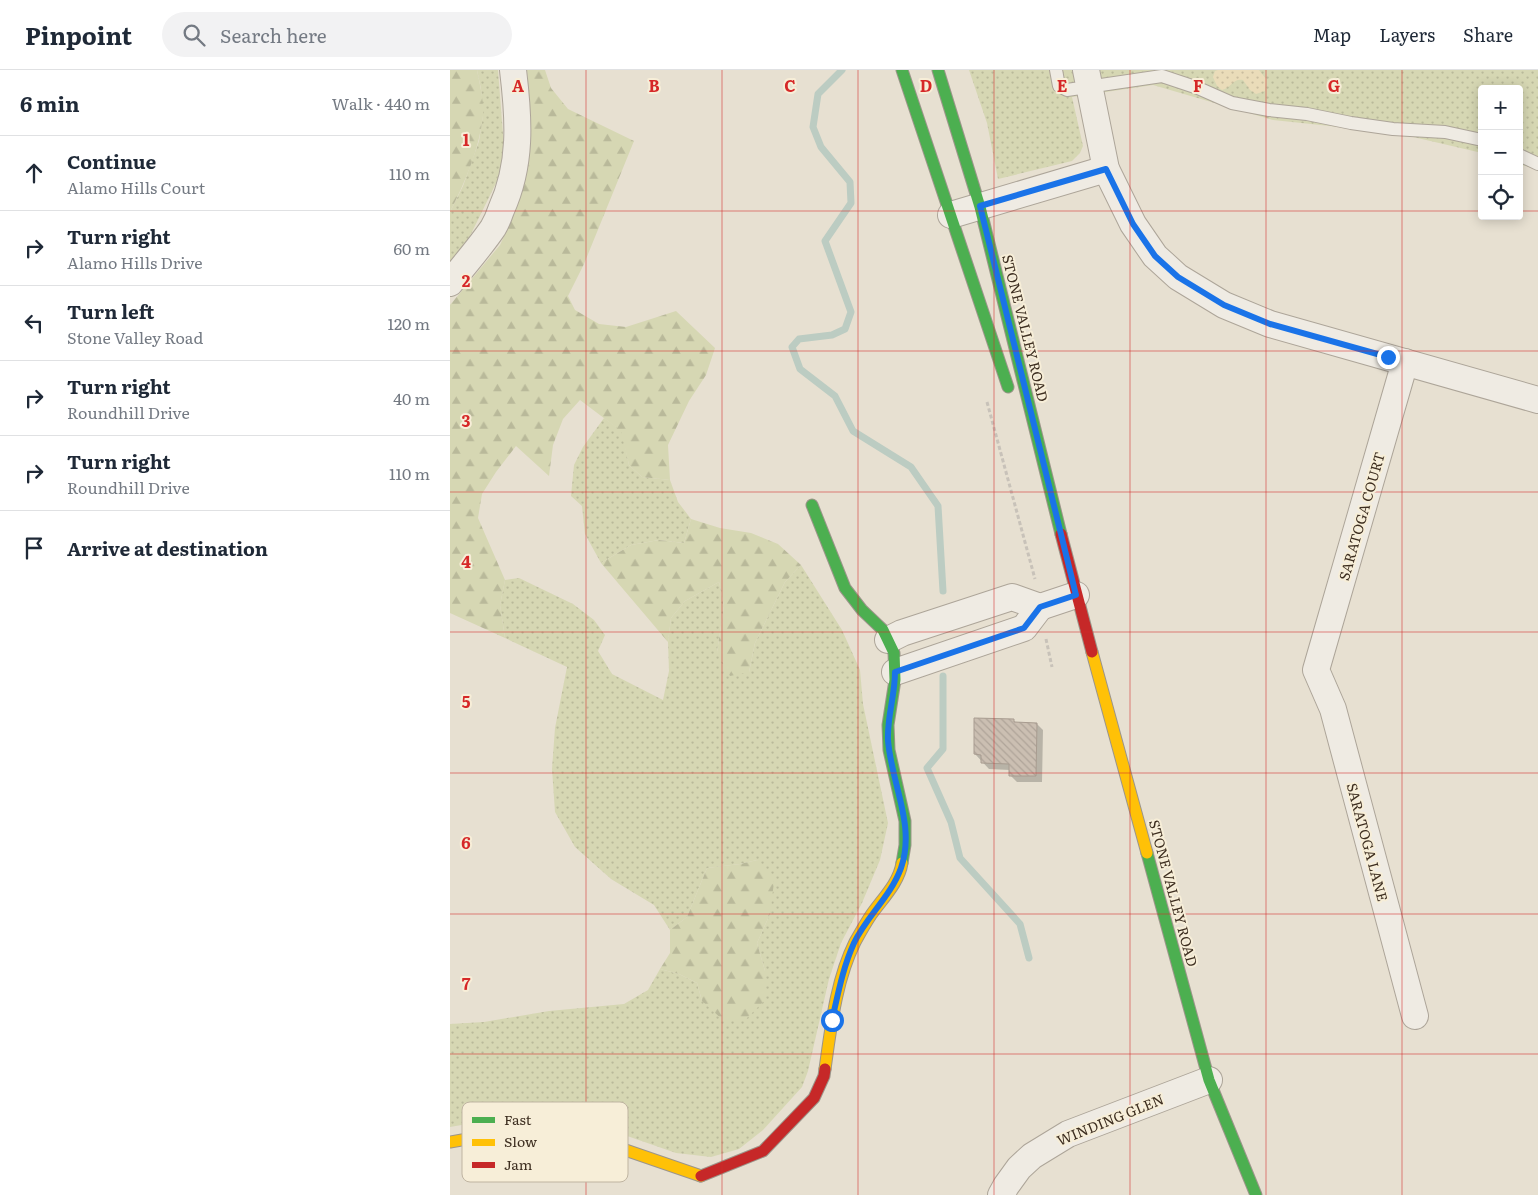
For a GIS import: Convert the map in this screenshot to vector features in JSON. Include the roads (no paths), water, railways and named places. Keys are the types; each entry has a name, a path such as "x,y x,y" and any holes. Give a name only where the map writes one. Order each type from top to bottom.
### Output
{"street":[{"path":"450,283 494,227 508,196 516,163 518,128 513,70"},
{"path":"902,70 1012,400"},
{"name":"STONE VALLEY ROAD","path":"938,70 980,206 1076,595 1209,1080 1256,1195"},
{"path":"1087,79 1106,169 1133,224 1155,256 1178,277 1224,305 1270,324 1538,400"},
{"path":"951,215 1106,169"},
{"name":"SARATOGA COURT","path":"1316,670 1405,362"},
{"name":"STONE VALLEY ROAD","path":"1027,447 1076,595"},
{"path":"628,1151 701,1176 763,1151 796,1118 814,1098 824,1076 832,1020 845,966 855,942 871,915 888,892 901,868 906,845 905,821 889,750 888,725 895,680 892,655 883,630 862,610 845,588 812,505"},
{"path":"892,655 1024,628 1040,607 1076,595"},
{"path":"892,655 902,633 1012,597 1040,607"},
{"name":"SARATOGA LANE","path":"1316,670 1333,709 1415,1016"},
{"name":"WINDING GLEN","path":"1001,1195 1019,1168 1032,1156 1061,1138 1209,1080"}],"lane":[{"path":"1056,70 1058,86 1067,90 1087,79 1162,76 1198,88 1232,103 1268,110 1307,114 1351,123 1393,129 1445,132 1478,139"},
{"path":"1523,158 1538,164"}],"waterway":[{"path":"842,70 818,94 813,127 821,147 850,182 851,203 825,241 851,312 845,329 832,335 799,339 792,347 800,369 835,396 853,431 911,467 938,506 943,591"},
{"path":"943,676 943,749 927,768 951,822 960,858 1020,924 1029,958"}]}
